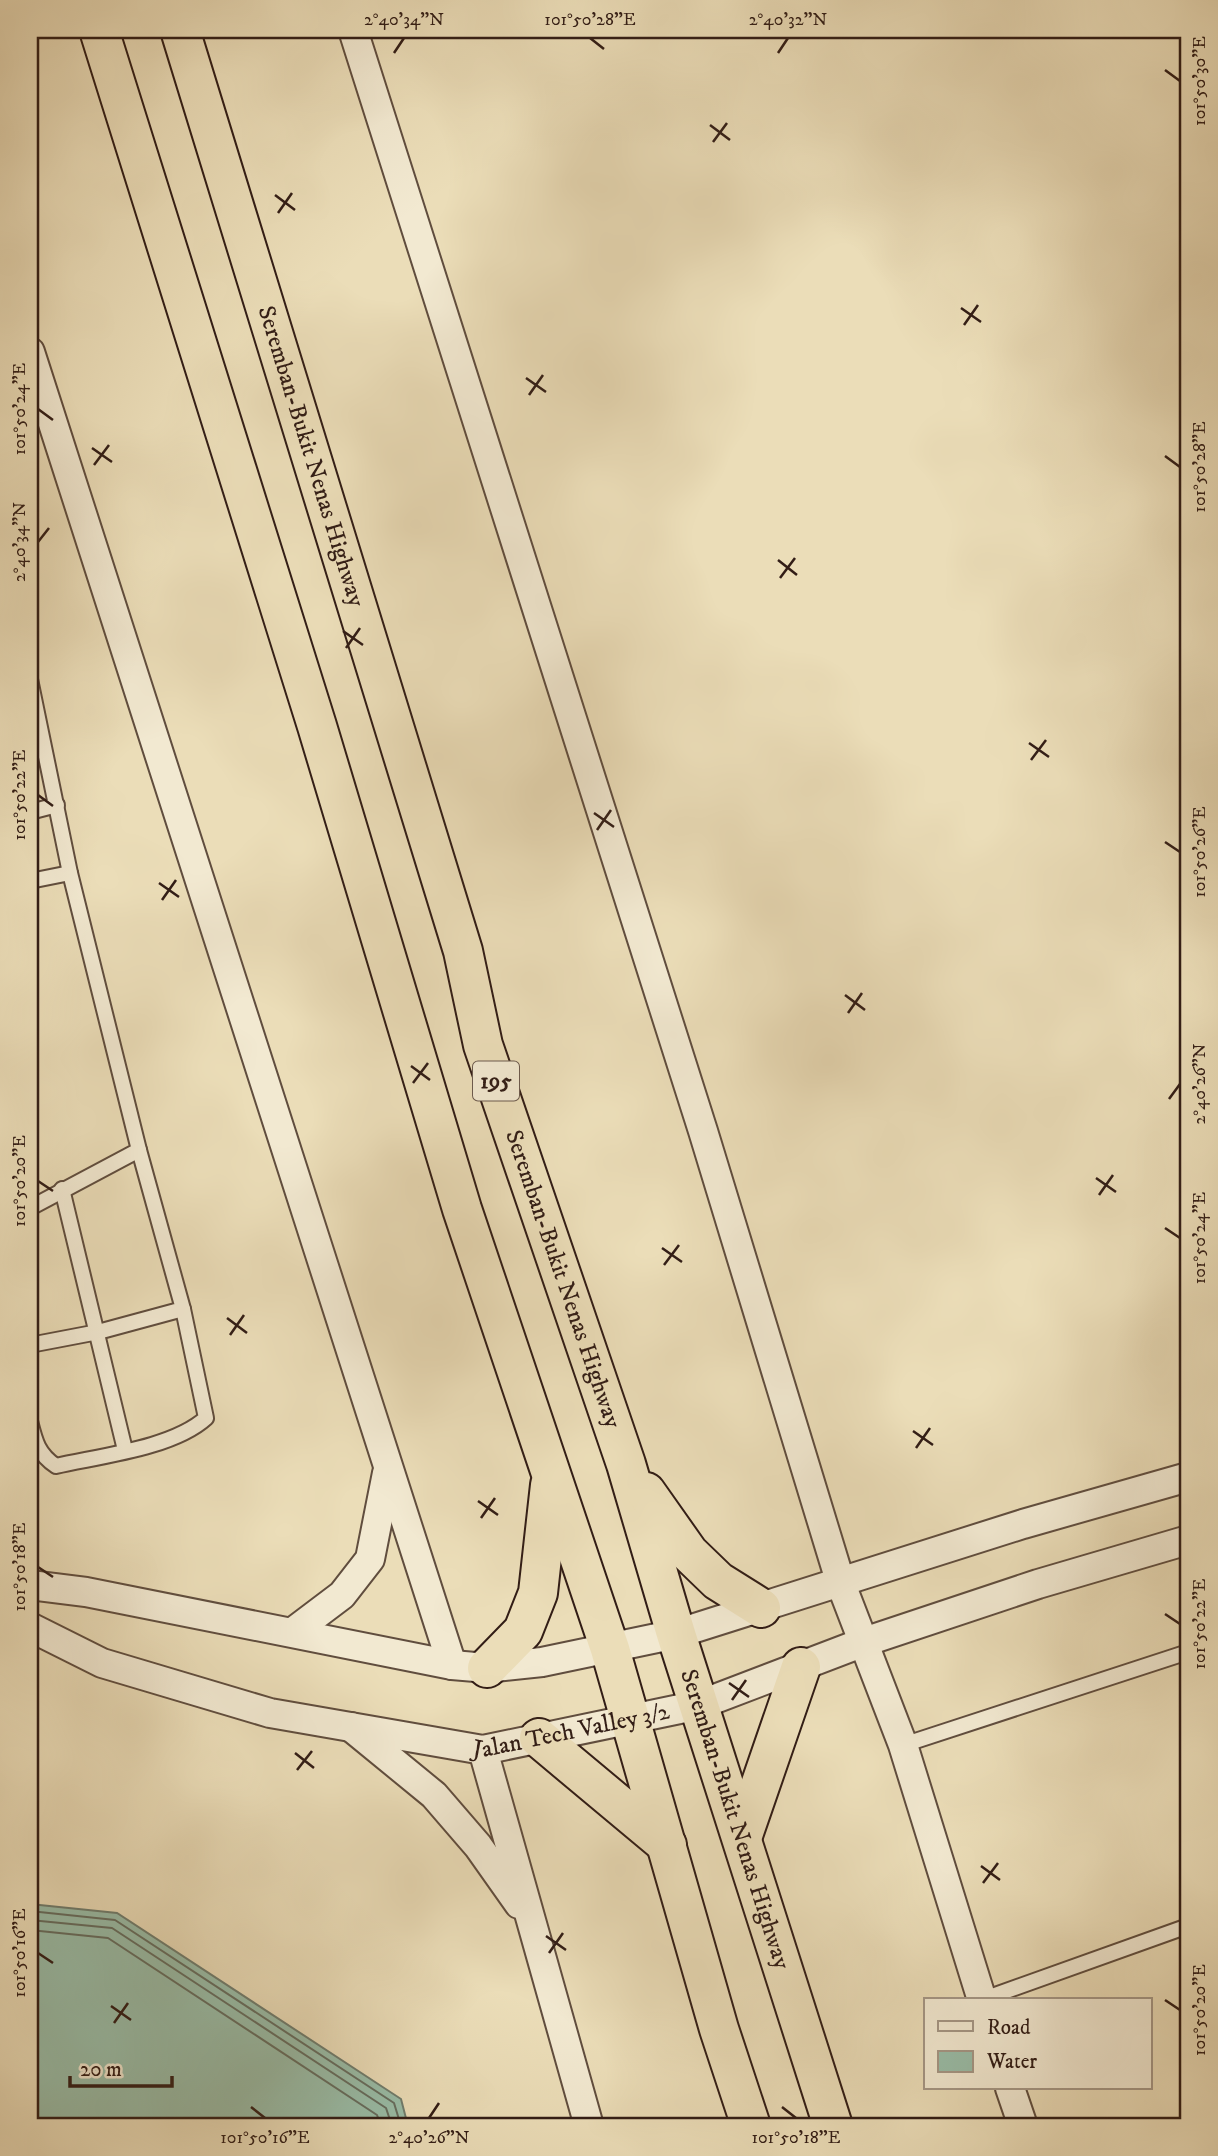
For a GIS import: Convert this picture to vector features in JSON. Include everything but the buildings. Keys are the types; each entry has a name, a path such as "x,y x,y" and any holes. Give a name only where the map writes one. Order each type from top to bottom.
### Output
{"highway":[{"path":"99,30 317,726 462,1209 610,1649 719,2029 751,2126"},
{"name":"Seremban-Bukit Nenas Highway","path":"180,30 463,951 483,1045 626,1464 676,1634 833,2126"},
{"path":"626,1464 689,1553 718,1581 761,1608"},
{"path":"469,1666 523,1631 538,1593 551,1474"},
{"path":"742,1838 801,1667"},
{"path":"539,1738 667,1845"}],"street":[{"path":"353,30 703,1131 841,1584 903,1745 981,1998"},
{"path":"30,352 388,1467 469,1666"},
{"path":"293,1632 342,1595 370,1559 388,1467"},
{"path":"30,1586 86,1592 469,1666 542,1662 676,1634 841,1584 1023,1524 1188,1477"},
{"name":"Jalan Tech Valley 3/2","path":"30,1627 102,1663 270,1713 483,1750 699,1705 864,1642 1038,1584 1188,1540"},
{"path":"351,1727 434,1795 478,1846 531,1920"},
{"path":"483,1750 589,2126"},
{"path":"1011,2090 1023,2126"}],"lane":[{"path":"30,679 36,736 57,805 70,873 139,1150 183,1309 206,1418 193,1429 125,1450 56,1466 44,1458 36,1446 30,1421"},
{"path":"30,812 57,805"},
{"path":"30,881 70,873"},
{"path":"30,1208 139,1150"},
{"path":"62,1189 125,1450"},
{"path":"30,1345 98,1332 183,1309"},
{"path":"903,1745 1188,1652"},
{"path":"988,1998 1188,1926"}],"water":[{"path":"30,1904 117,1913 401,2099 408,2126 30,2126"}]}
